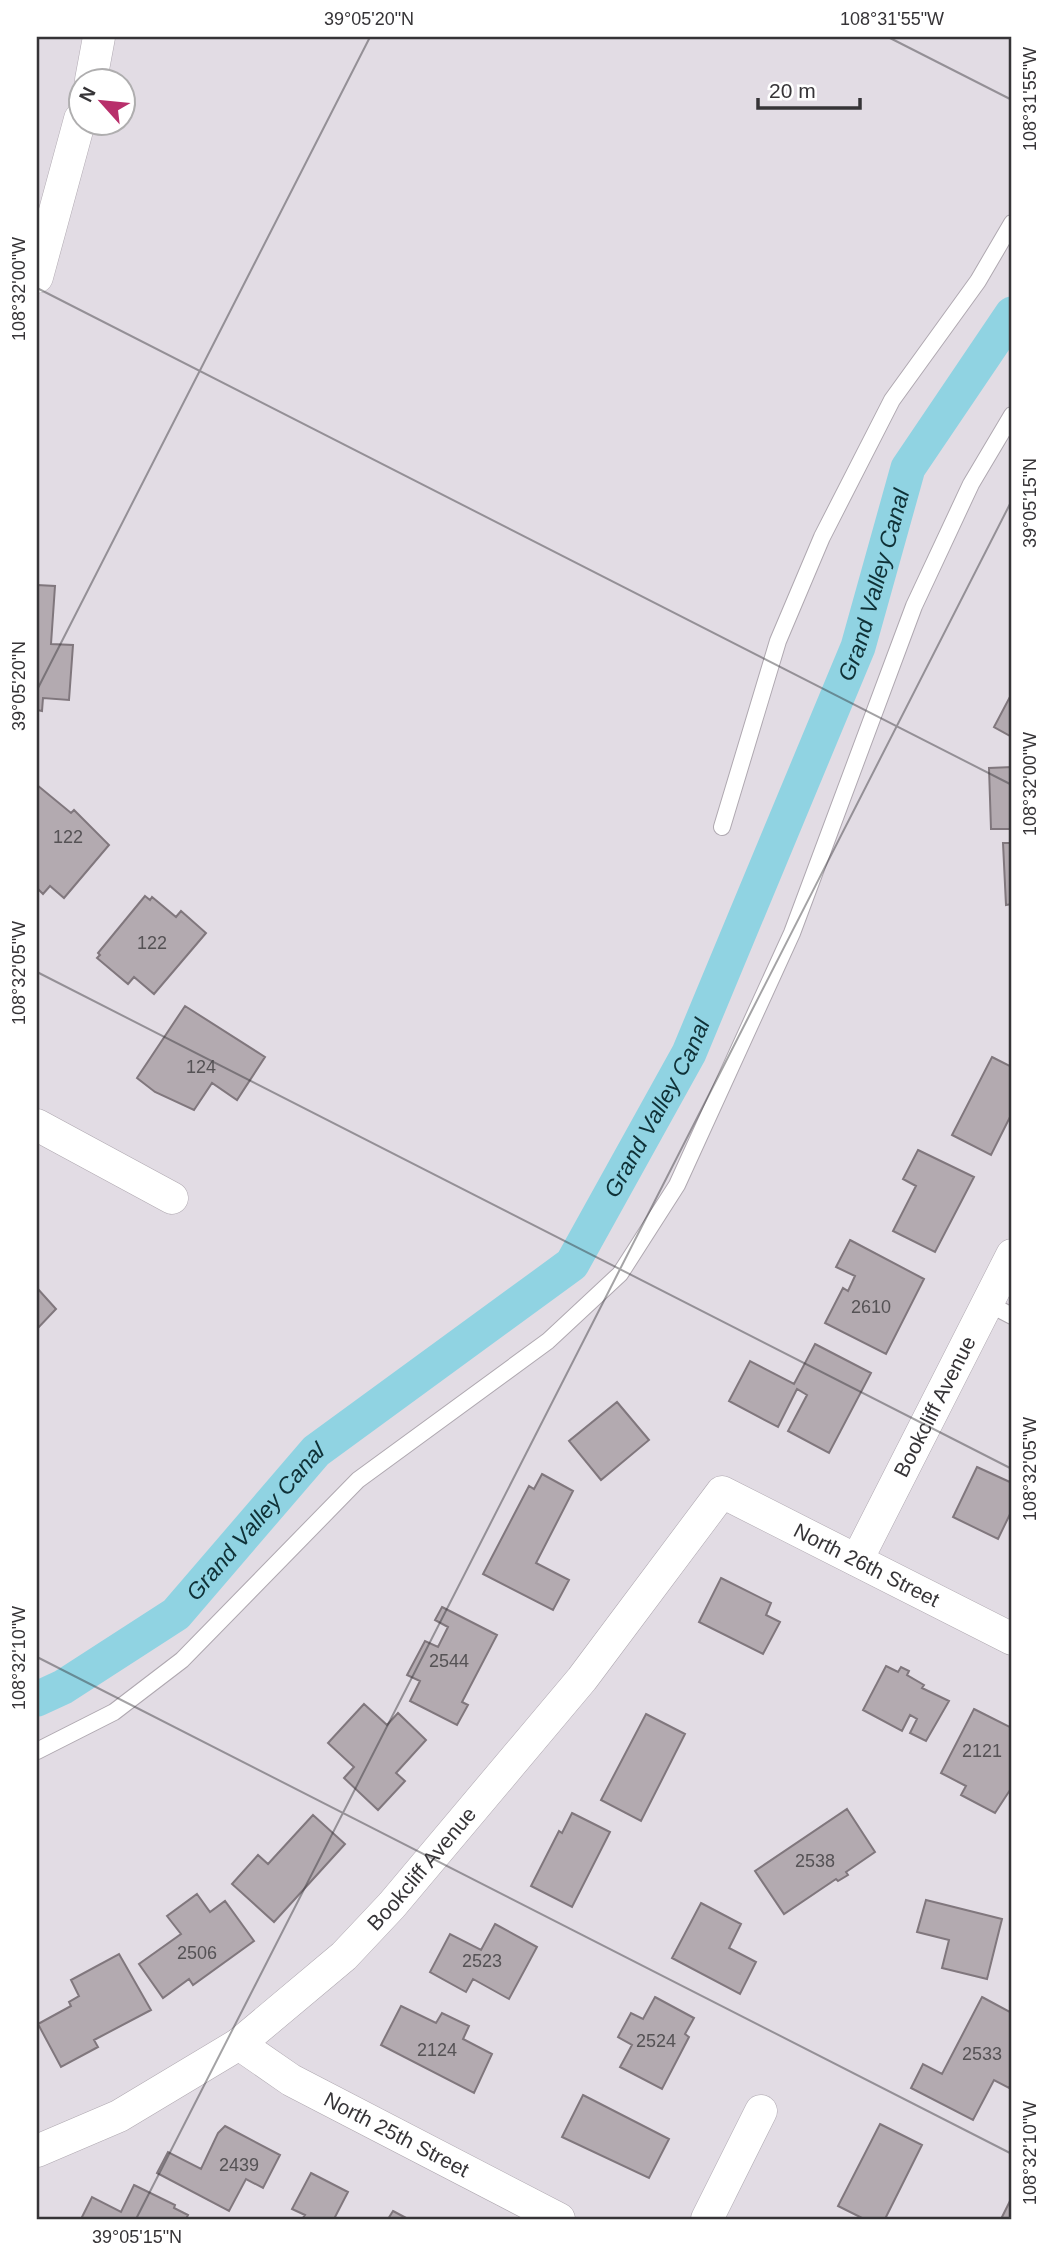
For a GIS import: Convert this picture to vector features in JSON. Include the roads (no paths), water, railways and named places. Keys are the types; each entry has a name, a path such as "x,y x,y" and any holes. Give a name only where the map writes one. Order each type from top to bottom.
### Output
{"street":[{"path":"94,66 99,37"},
{"path":"37,277 75,136"},
{"path":"37,1125 172,1198"},
{"name":"Bookcliff Avenue","path":"857,1560 1000,1310 1012,1255"},
{"name":"Bookcliff Avenue","path":"37,2151 119,2116 239,2044 344,1956 391,1905 582,1679 722,1492"},
{"name":"North 26th Street","path":"722,1492 1012,1639"},
{"name":"North 25th Street","path":"239,2044 291,2080 559,2219"},
{"path":"707,2219 761,2112"}],"lane":[{"path":"722,827 778,641 822,537 892,400 978,281 1012,223"},
{"path":"37,1751 114,1712 182,1660 358,1480 548,1341 621,1274 677,1185 758,1009 792,933 914,606 971,484 1012,415"}],"waterway":[{"name":"Grand Valley Canal","path":"37,1699 63,1687 176,1614 316,1451 572,1264 689,1053 858,647 908,468 1012,314"}]}
